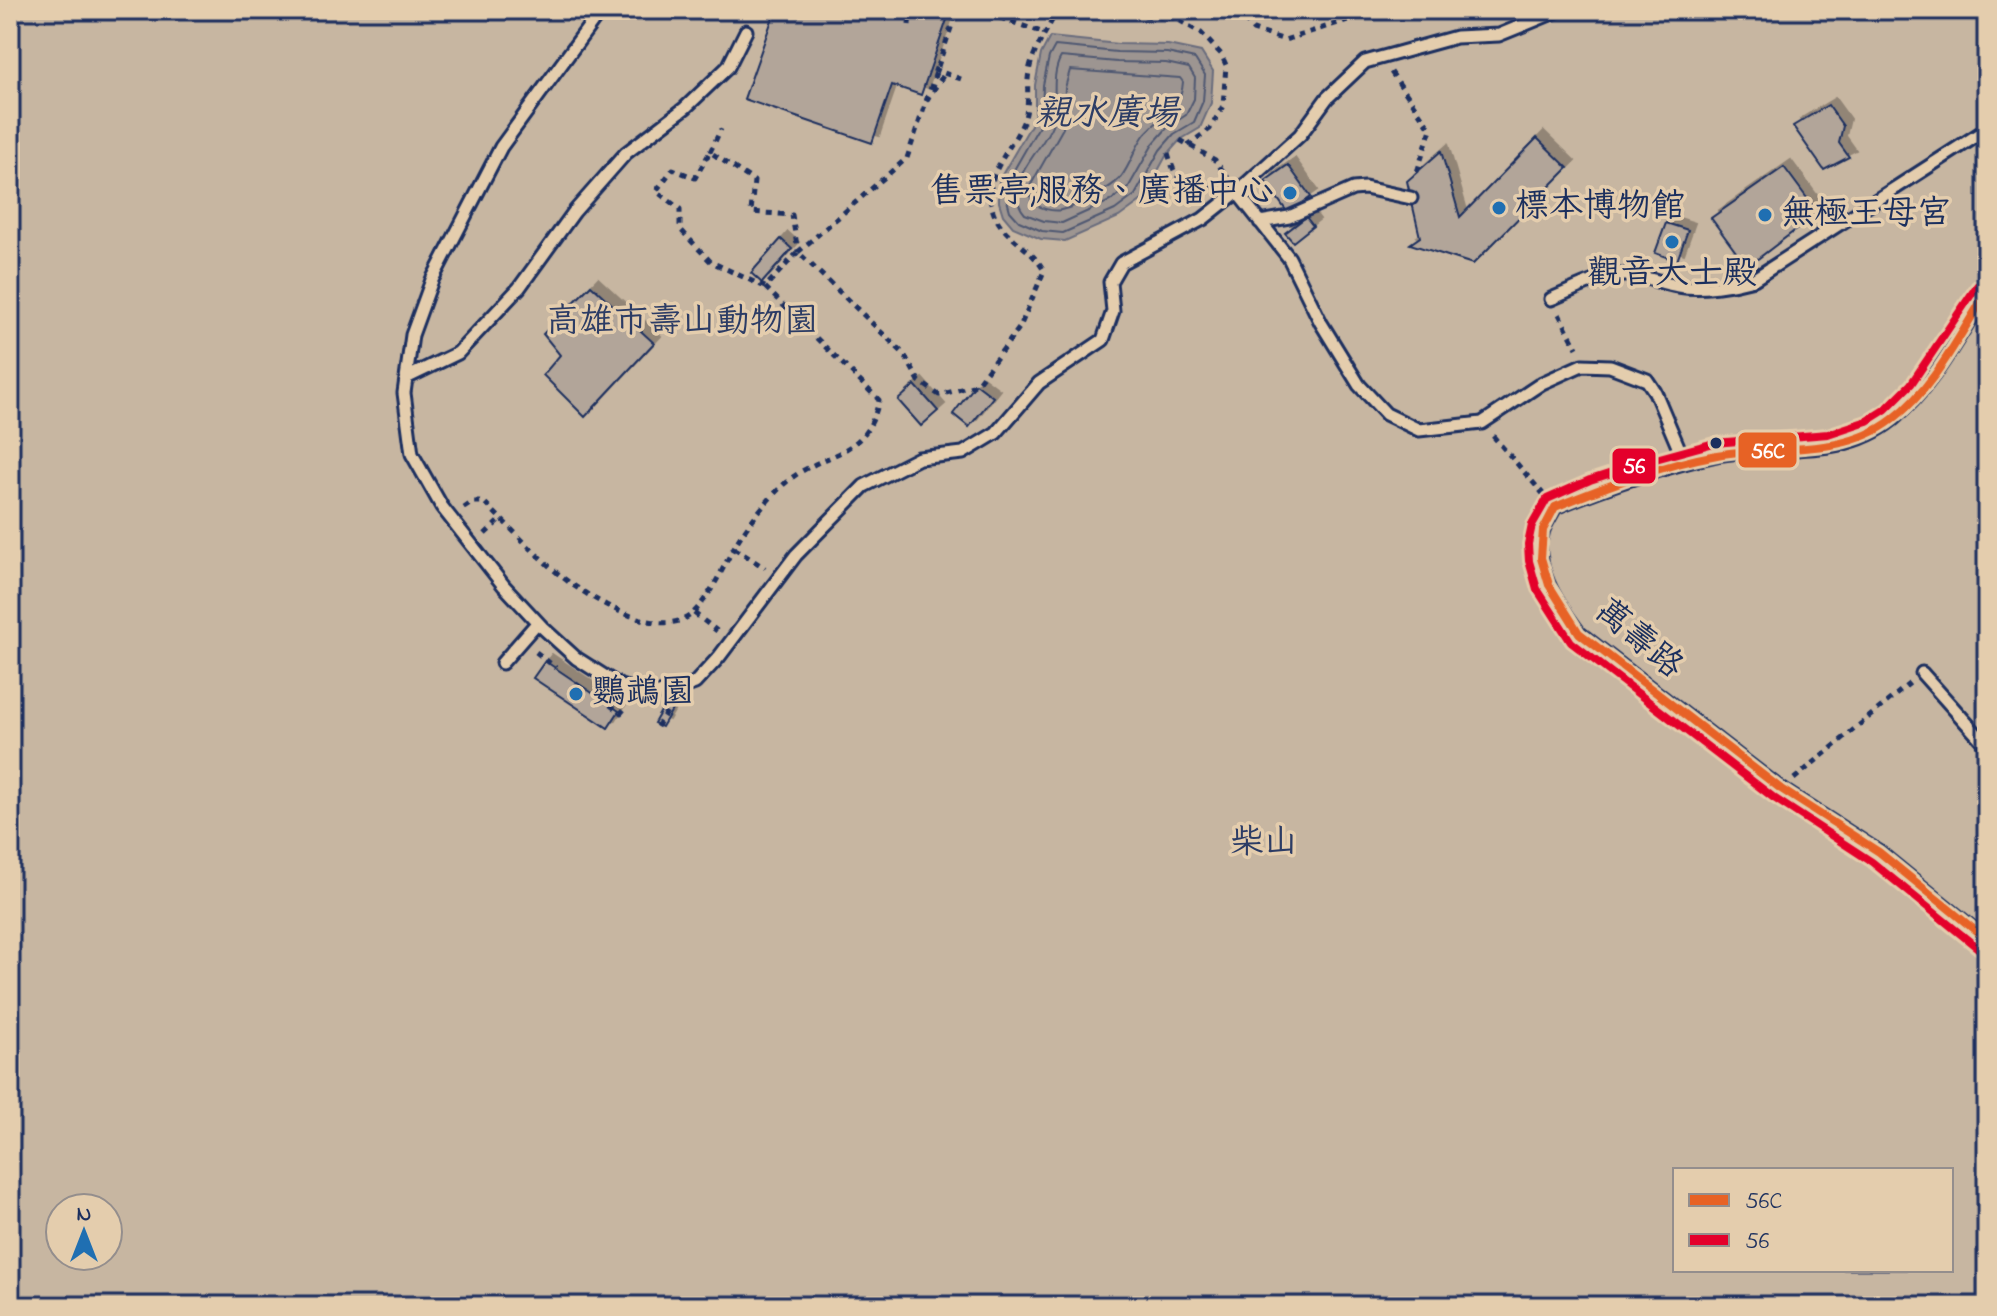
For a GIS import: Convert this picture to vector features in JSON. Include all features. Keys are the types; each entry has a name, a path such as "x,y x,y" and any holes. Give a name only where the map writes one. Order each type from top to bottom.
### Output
{"lane":[{"path":"601,10 501,147 432,280 412,335 404,393 412,454 442,507 472,546 537,623 576,658 620,686 644,693 667,693 695,683 731,642 796,555 864,486 919,458 963,453 996,433 1039,383 1103,340 1113,311 1110,282 1121,263 1203,219 1237,192 1300,135 1327,98 1365,62 1456,37 1499,35 1560,10"},
{"path":"406,378 458,353 519,288 574,212 626,153 685,108 728,67 746,31"},
{"path":"1551,299 1603,278 1621,275 1637,275 1680,286 1718,285 1754,279 1987,129"},
{"path":"1260,222 1289,217 1353,189 1365,188 1411,198"},
{"path":"1237,192 1289,258 1321,323 1359,385 1386,414 1419,430 1482,423 1542,383 1582,365 1610,366 1647,380 1685,463"},
{"path":"1555,507 1599,489 1685,463 1720,455 1813,450 1841,445 1870,433 1892,420 1920,393 1987,292"},
{"name":"萬壽路","path":"1555,507 1543,531 1540,558 1555,599 1579,633 1781,789 1879,852 1987,940"},
{"path":"502,663 537,623"},
{"path":"1922,673 1987,746"}],"path":[{"path":"909,25 910,10"},
{"path":"765,287 798,252 907,158 957,10"},
{"path":"977,10 1047,34"},
{"path":"710,152 754,181 751,212 792,215 798,252 904,354 919,381 939,395 976,385 1020,327 1044,271 1034,255 1005,232 996,220 991,207 991,189 994,172 1025,117 1029,71 1057,10"},
{"path":"1076,10 1175,18 1201,33 1221,54 1226,65 1223,106 1210,129 1188,145"},
{"path":"1237,10 1253,30 1285,40 1354,18 1359,10"},
{"path":"1365,62 1388,69 1431,129 1417,172"},
{"path":"933,69 961,79"},
{"path":"926,101 945,73"},
{"path":"472,546 501,519 571,584 616,611 656,623 677,621 694,613 716,584 734,548 782,486 805,469 847,450 865,435 875,419 879,400 765,287 711,262 680,229 680,209 656,191 673,169 695,178 721,129"},
{"path":"1180,140 1215,160 1237,192"},
{"path":"1168,153 1174,174 1188,185 1237,192"},
{"path":"1551,299 1581,355"},
{"path":"1482,423 1555,507"},
{"path":"734,548 779,578"},
{"path":"694,613 731,642"},
{"path":"1781,789 1922,673"}],"green space":[{"name":"柴山","path":"10,10 1987,10 1987,1306 10,1306"}],"water":[{"name":"親水廣場","path":"1050,37 1168,45 1201,52 1213,71 1211,103 1200,128 1180,140 1166,156 1142,200 1119,217 1065,241 1041,239 1013,227 1003,215 999,202 999,180 1035,118 1035,85 1041,54"}],"building":[{"path":"752,10 950,11 921,95 892,85 872,143 744,99 773,17"},
{"path":"1828,105 1843,126 1839,143 1849,157 1824,170 1793,126"},
{"name":"標本博物館","path":"1537,138 1568,168 1473,264 1410,244 1420,237 1407,181 1441,151 1460,217"},
{"name":"售票亭;服務、廣播中心","path":"1288,165 1311,197 1288,213 1265,181"},
{"name":"無極王母宮","path":"1784,167 1818,213 1747,267 1711,218"},
{"path":"1306,217 1313,226 1293,242 1285,233"},
{"name":"觀音大士殿","path":"1666,223 1688,230 1677,261 1655,253"},
{"path":"781,239 792,249 762,283 751,273"},
{"path":"591,285 654,343 585,417 543,375 560,355 543,334"},
{"path":"976,384 993,397 969,427 953,414"},
{"path":"915,385 938,411 921,426 898,400"},
{"name":"鸚鵡園","path":"545,661 619,711 608,728 533,678"},
{"path":"668,699 676,703 662,727 654,723"}],"transit line":[{"name":"56","path":"1977,286 1911,384 1886,409 1867,421 1828,434 1714,443 1590,480 1547,499 1532,525 1528,544 1537,589 1571,642 1774,798 1872,862 1979,949"},
{"name":"56C","path":"1987,292 1945,360 1921,392 1893,419 1873,432 1831,445 1740,452 1696,459 1595,491 1555,507 1543,530 1541,558 1549,585 1579,633 1781,789 1879,852 1987,940"}],"place":[{"name":"售票亭;服務、廣播中心","path":"1290,193"},
{"name":"標本博物館","path":"1499,208"},
{"name":"無極王母宮","path":"1765,215"},
{"name":"觀音大士殿","path":"1672,242"},
{"name":"鸚鵡園","path":"576,694"}],"park label":[{"name":"高雄市壽山動物園","path":"682,323"}]}
